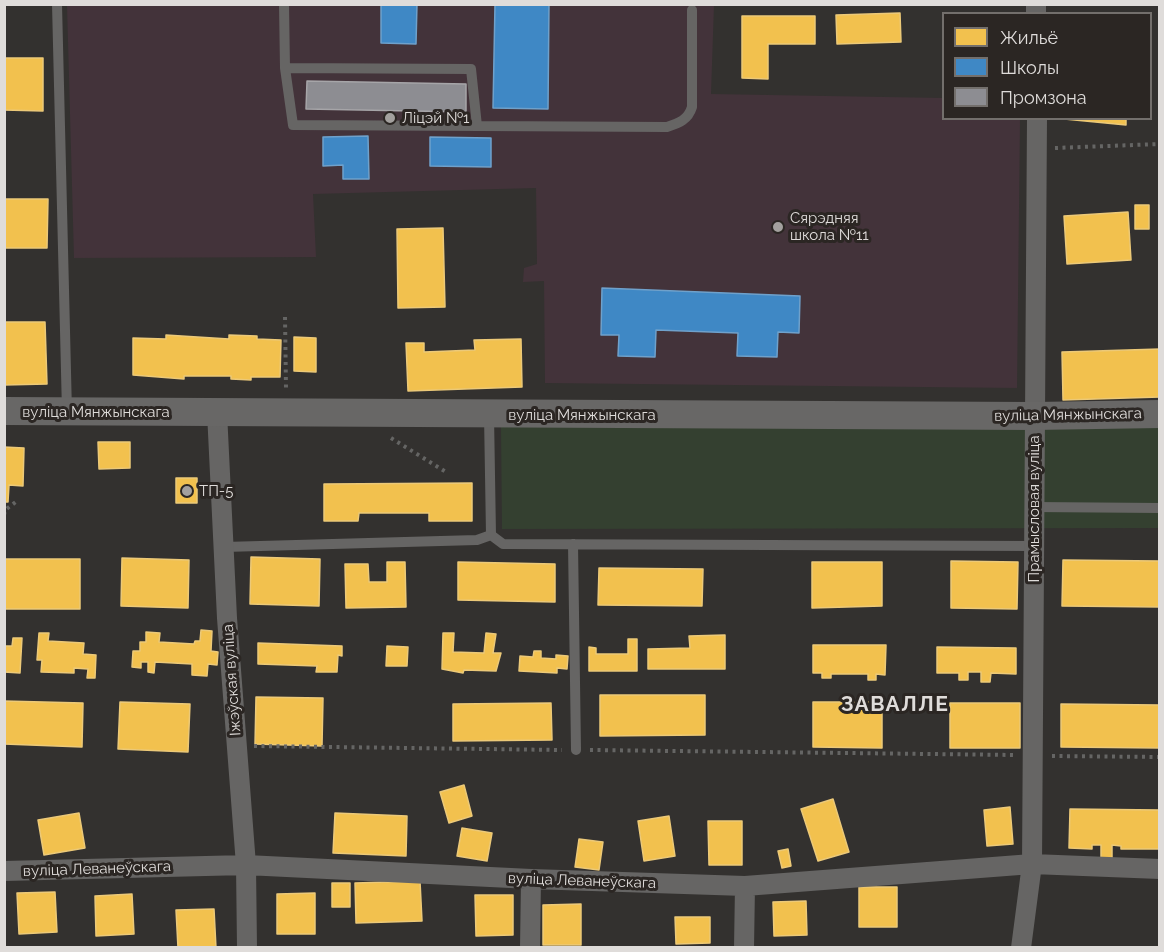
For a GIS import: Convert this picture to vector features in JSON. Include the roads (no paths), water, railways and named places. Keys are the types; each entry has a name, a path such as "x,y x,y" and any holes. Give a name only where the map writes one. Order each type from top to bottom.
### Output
{"street":[{"name":"Прамысловая вуліца","path":"1021,948 1032,864 1036,120"},
{"name":"вуліца Мянжынскага","path":"4,411 489,415 1034,416 1160,414"},
{"name":"Іжэўская вуліца","path":"217,412 246,865 247,948"},
{"name":"вуліца Леванеўскага","path":"4,871 246,865 531,879 745,886 1032,864 1160,869"},
{"path":"530,948 531,879"},
{"path":"744,948 745,886"}],"lane":[{"path":"57,4 67,412"},
{"path":"284,4 285,68 293,125 667,127 681,123 690,115 692,107 693,10"},
{"path":"285,68 471,69 477,126"},
{"path":"489,415 491,535"},
{"path":"1034,507 1160,508"},
{"path":"224,547 477,540 491,535"},
{"path":"491,535 503,544 1034,546"},
{"path":"573,544 576,750"}],"place":[{"name":"Ліцэй №1","path":"390,118"},
{"name":"Сярэдняя школа №11","path":"778,227"},
{"name":"ТП-5","path":"187,491"}],"district":[{"name":"ЗАВАЛЛЕ","path":"895,705"}]}
